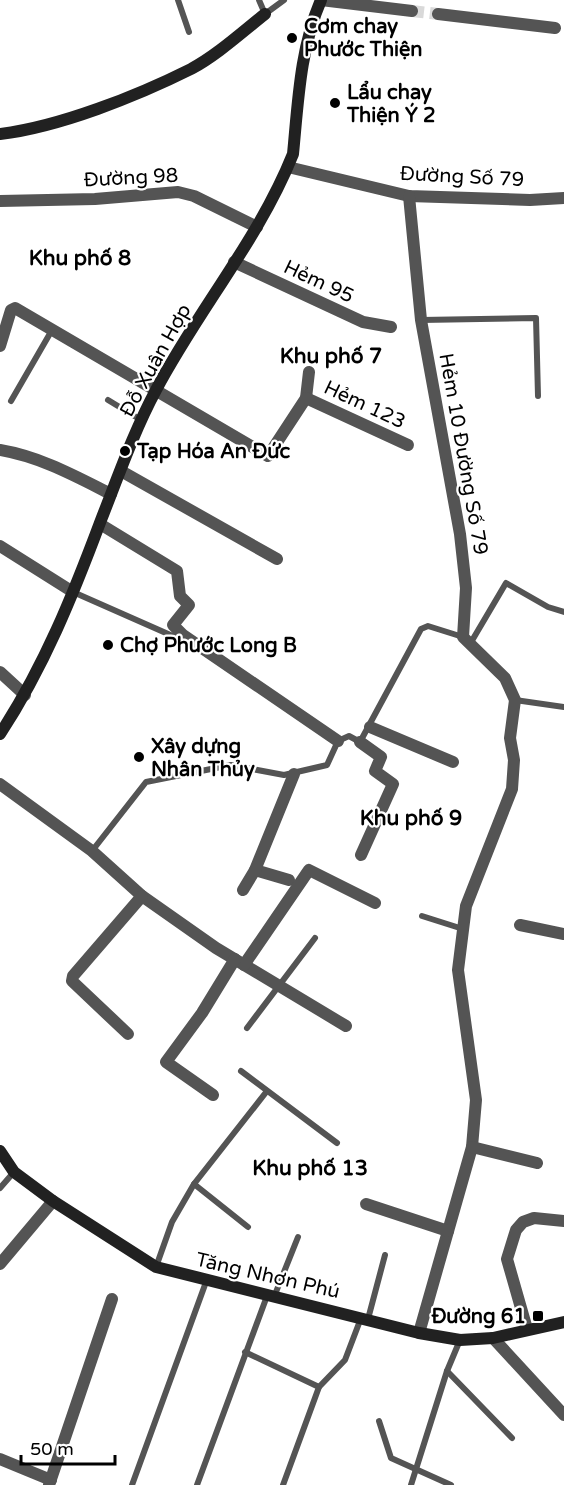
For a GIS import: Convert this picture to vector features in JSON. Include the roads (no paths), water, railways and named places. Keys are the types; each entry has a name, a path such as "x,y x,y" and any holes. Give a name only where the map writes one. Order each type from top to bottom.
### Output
{"street":[{"path":"321,0 412,11"},
{"name":"Đỗ Xuân Hợp","path":"0,734 25,695 57,632 111,494 155,391 257,227 288,167 293,154 302,68 314,16 321,0"},
{"path":"0,134 21,131 107,104 192,68 265,14"},
{"path":"438,14 555,28"},
{"name":"Đường Số 79","path":"288,167 409,196 530,200 564,198"},
{"name":"Đường 98","path":"0,201 95,199 178,192 195,196 257,227"},
{"name":"Hẻm 10 Đường Số 79","path":"409,196 422,320 460,534 466,588 466,640"},
{"name":"Hẻm 95","path":"234,262 363,322 391,327"},
{"path":"0,346 11,310 15,308 155,391"},
{"name":"Hẻm 123","path":"155,391 268,456 306,398 309,372"},
{"name":"Hẻm 123","path":"306,398 408,445"},
{"path":"0,450 25,455 54,465 111,494"},
{"path":"121,471 277,559"},
{"path":"100,524 177,571 180,596 189,605 173,625 183,635 338,741"},
{"path":"0,546 73,592"},
{"path":"419,1333 472,1147 476,1100 458,970 466,906 512,789 514,760 510,738 515,700 506,678 466,640"},
{"path":"0,672 25,695"},
{"path":"370,726 453,762"},
{"path":"360,742 381,757 375,771 393,784 361,855"},
{"path":"243,890 255,870 294,774"},
{"path":"0,784 92,851 142,896 240,962 346,1026"},
{"path":"255,870 289,880"},
{"path":"213,1095 166,1062 309,870 375,903"},
{"path":"128,1034 72,981 73,976 142,896"},
{"path":"520,925 564,934"},
{"path":"472,1147 537,1162"},
{"name":"Tăng Nhơn Phú","path":"0,1151 14,1172 53,1201 156,1267 206,1282 419,1333 460,1340 493,1338 564,1322"},
{"path":"0,1264 53,1201"},
{"path":"366,1204 448,1231"},
{"path":"526,1329 507,1259 516,1230 523,1222 534,1218 564,1221"},
{"path":"0,1459 50,1482 112,1299"},
{"path":"493,1338 564,1415"}],"lane":[{"path":"178,0 189,32"},
{"path":"259,0 265,14 284,0"},
{"path":"422,320 536,318 538,396"},
{"path":"11,402 52,330"},
{"path":"108,400 142,420"},
{"path":"92,851 146,782 231,765 294,774 327,765 338,741 346,736 360,742 421,629 428,626 466,640 506,583 548,607 564,612"},
{"path":"73,592 175,637"},
{"path":"515,700 564,707"},
{"path":"422,916 463,929"},
{"path":"247,1028 315,938"},
{"path":"241,1071 337,1143"},
{"path":"156,1267 172,1222 194,1184 267,1091"},
{"path":"0,1188 14,1172"},
{"path":"194,1184 248,1227"},
{"path":"197,1485 245,1352 298,1237"},
{"path":"283,1485 319,1387 345,1360 364,1318 385,1255"},
{"path":"132,1485 206,1282"},
{"path":"411,1485 447,1371 460,1340"},
{"path":"245,1352 319,1387"},
{"path":"447,1371 512,1438"},
{"path":"379,1421 391,1458 451,1485"}],"tunnel":[{"path":"412,11 438,14"}],"place":[{"name":"Cơm chay Phước Thiện","path":"292,38"},
{"name":"Lẩu chay Thiện Ý 2","path":"335,103"},
{"name":"Tạp Hóa An Đức","path":"125,451"},
{"name":"Chợ Phước Long B","path":"108,645"},
{"name":"Xây dựng Nhân Thủy","path":"139,757"},
{"name":"Đường 61","path":"538,1316"}],"district":[{"name":"Khu phố 8","path":"80,258"},
{"name":"Khu phố 7","path":"331,356"},
{"name":"Khu phố 9","path":"411,818"},
{"name":"Khu phố 13","path":"310,1168"}]}
